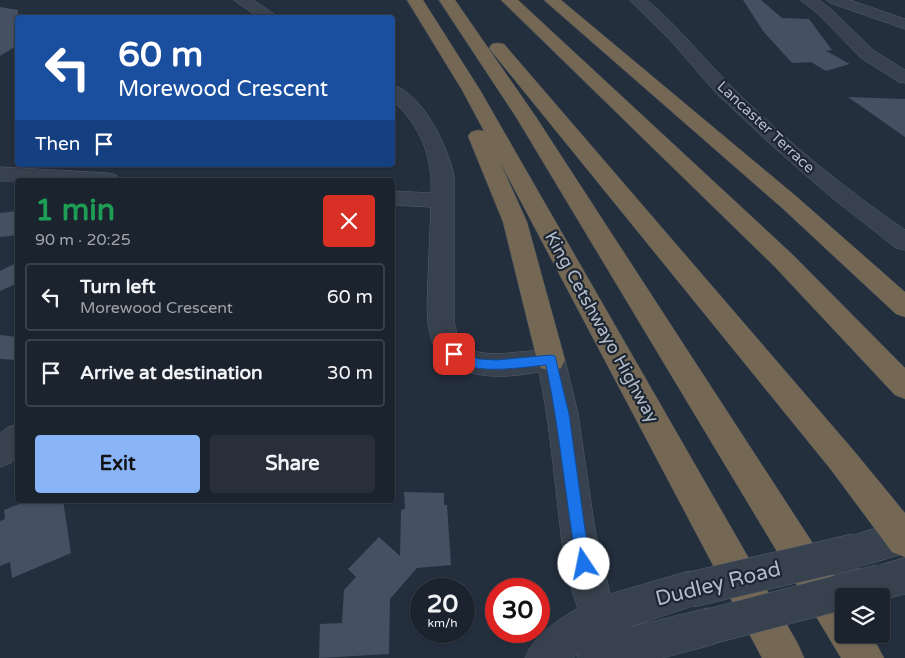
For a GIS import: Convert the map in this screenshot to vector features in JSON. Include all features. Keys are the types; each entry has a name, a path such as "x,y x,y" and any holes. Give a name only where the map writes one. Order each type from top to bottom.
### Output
{"highway":[{"path":"407,0 472,122 504,195 522,246 551,360"},
{"name":"King Cetshwayo Highway","path":"415,0 471,90 784,658"},
{"path":"447,0 526,117 835,612"},
{"path":"455,0 569,132 904,537"},
{"path":"509,0 784,261 905,387"},
{"path":"552,0 789,202 905,307"},
{"path":"854,643 864,658"}],"street":[{"path":"242,0 267,15"},
{"name":"Lancaster Terrace","path":"638,0 734,100 793,155 835,190 905,242"},
{"path":"809,0 824,11 867,54 905,78"},
{"path":"835,0 905,24"},
{"path":"395,93 414,110 424,123 437,149 441,162 443,177 441,200 440,321 444,343 454,354 479,364 496,365 551,360 563,414 581,547 605,642"},
{"path":"0,174 72,178"},
{"path":"395,198 441,200"},
{"path":"0,453 15,440"},
{"name":"Dudley Road","path":"605,642 632,605 856,551 904,537"},
{"name":"Dudley Road","path":"544,658 569,634 605,642 708,627 893,579"}],"building":[{"path":"743,0 761,0 782,18 809,19 832,50 826,51 850,64 826,71 811,62 792,63 763,31"},
{"path":"0,7 18,10 18,15 15,15 15,47 0,56"},
{"path":"848,97 905,99 905,137"},
{"path":"15,211 15,235 0,237 0,213"},
{"path":"15,264 15,284 0,291 0,271"},
{"path":"0,335 15,337 15,360 0,359"},
{"path":"404,492 444,493 444,505 447,505 451,565 417,568 390,599 389,654 319,658 320,624 342,623 344,590 356,577 348,569 379,537 400,556 401,510 405,509"},
{"path":"22,503 63,503 71,553 12,578 10,562 0,566 0,521 5,519 4,510"}],"route":[{"path":"454,354 479,364 496,365 551,360 563,414 584,564"}]}
